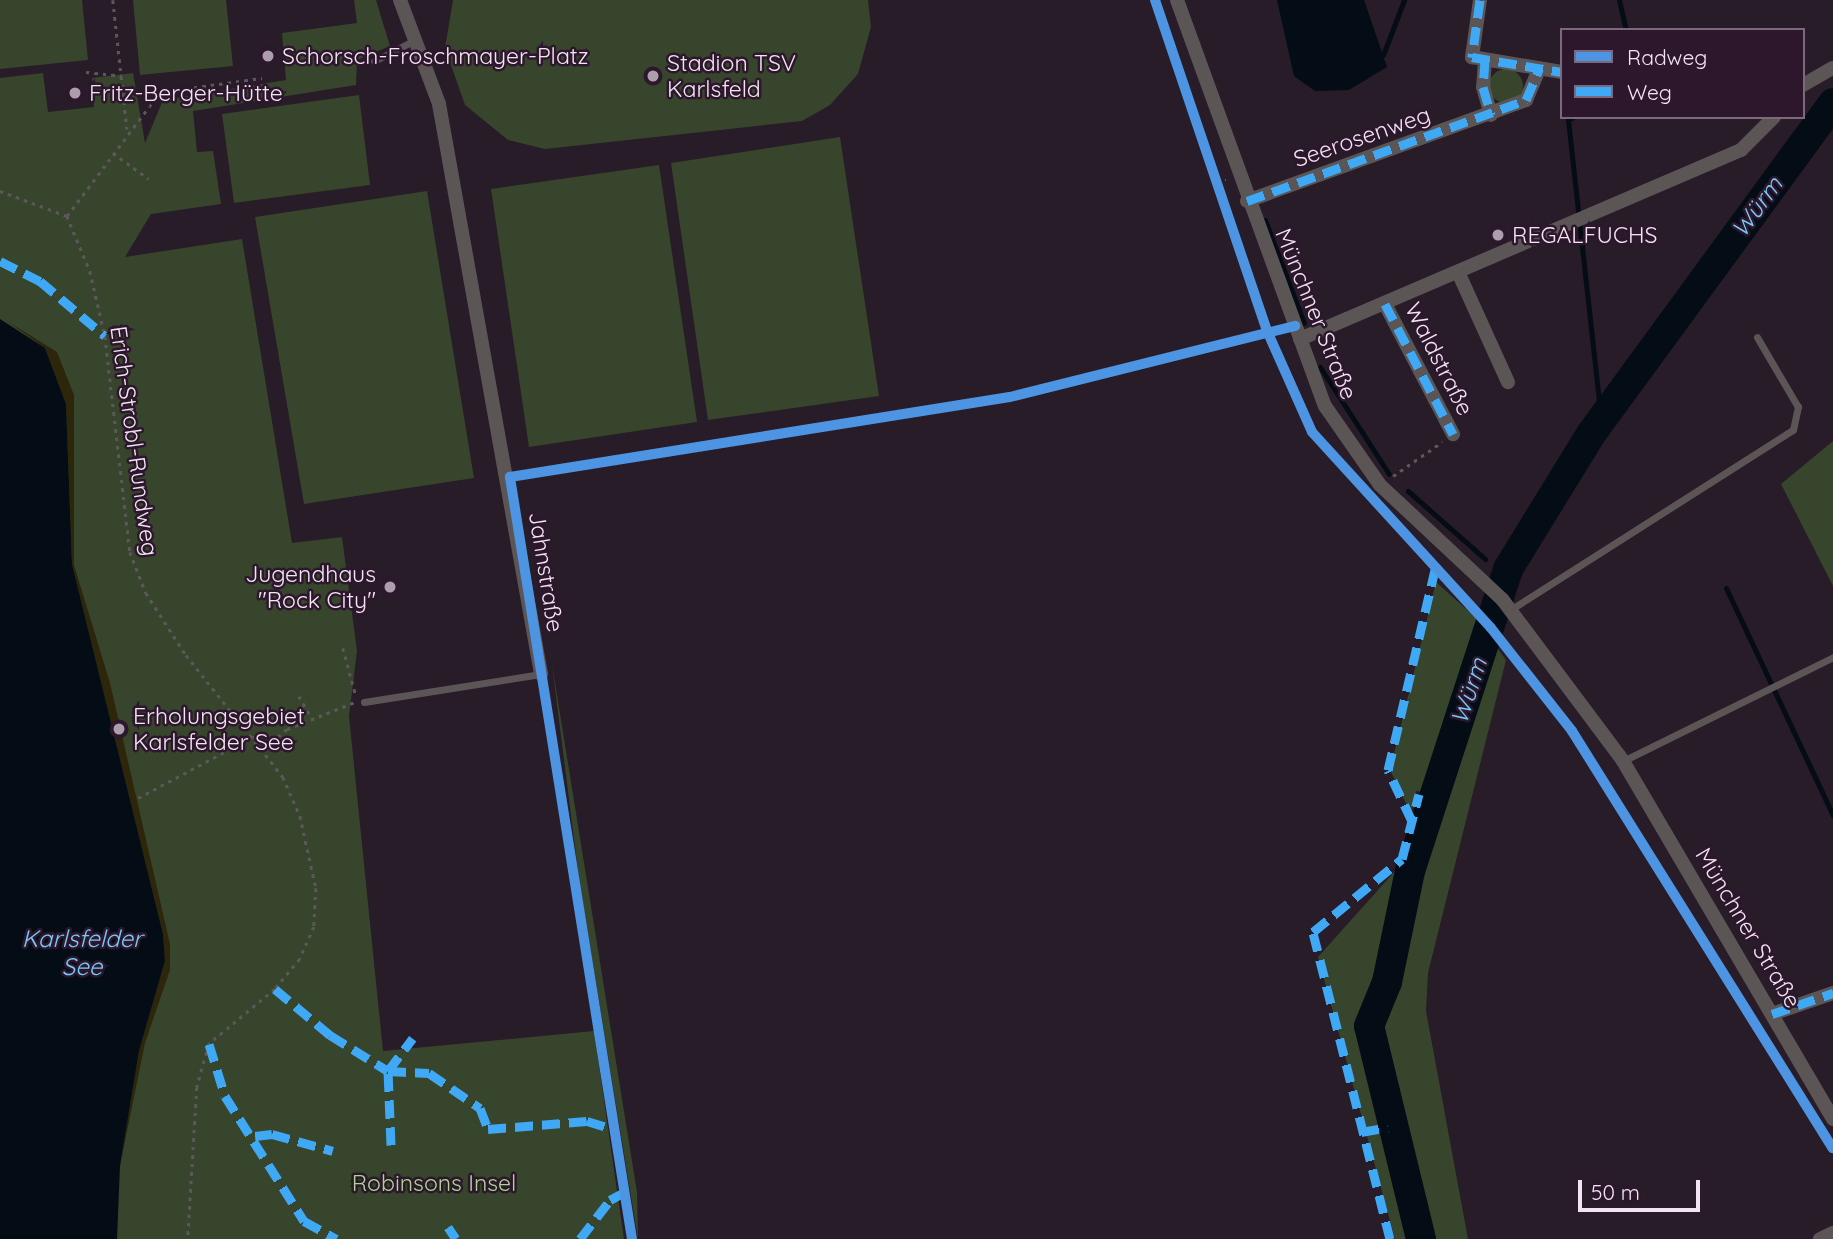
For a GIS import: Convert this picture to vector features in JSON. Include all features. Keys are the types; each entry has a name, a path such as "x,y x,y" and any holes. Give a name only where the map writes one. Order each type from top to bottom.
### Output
{"street":[{"name":"Jahnstraße","path":"400,0 417,38 441,116 541,674"},
{"name":"Münchner Straße","path":"1177,0 1247,201 1325,406 1380,485 1488,582 1623,761 1772,1014 1826,1121"},
{"path":"1480,0 1472,57 1560,72"},
{"path":"1485,60 1483,87 1491,115"},
{"path":"1805,84 1833,68"},
{"name":"Seerosenweg","path":"1247,201 1491,115 1526,100 1539,69"},
{"name":"Waldstraße","path":"1300,339 1741,150 1771,119"},
{"path":"1458,272 1508,382"},
{"name":"Waldstraße","path":"1385,304 1453,434"},
{"path":"1772,1014 1833,993"},
{"path":"1820,1239 1833,1233"}],"lane":[{"path":"374,61 417,38"},
{"path":"1506,604 1793,429 1798,407 1757,337"},
{"path":"1623,761 1833,657"},
{"path":"362,701 541,674"}],"path":[{"path":"113,0 127,129"},
{"path":"86,72 122,76"},
{"path":"0,191 67,216 113,153 127,129 160,92 262,78"},
{"path":"113,153 149,179"},
{"path":"1217,180 1227,183"},
{"path":"1380,485 1453,434"},
{"path":"1491,628 1572,732 1754,1017"},
{"path":"343,648 349,691 362,701"},
{"path":"299,696 311,718"},
{"path":"264,748 311,718 362,701"},
{"path":"138,798 254,736"},
{"path":"1826,1121 1833,1148"}],"green space":[{"path":"0,0 82,0 88,60 0,69"},
{"path":"133,0 226,0 233,66 140,75"},
{"name":"Robinsons Insel","path":"354,0 376,0 390,46 357,60 356,85 193,111 197,152 213,151 221,204 151,214 125,257 242,239 292,543 342,537 357,651 349,716 383,1051 594,1031 624,1239 0,1239 0,78 43,73 48,112 94,107 92,78 133,73 145,143 163,100 286,80 282,33 357,23"},
{"name":"Stadion TSV Karlsfeld","path":"453,0 868,0 871,27 858,74 830,105 802,121 545,149 508,140 465,105 445,48"},
{"path":"1506,69 1518,74 1523,86 1518,98 1506,103 1494,98 1489,86 1494,74"},
{"path":"359,95 370,185 234,203 222,114"},
{"path":"840,137 879,396 708,420 671,163"},
{"path":"659,165 697,422 529,447 491,189"},
{"path":"427,191 474,478 304,504 255,217"},
{"path":"1833,441 1833,586 1781,484"},
{"path":"1436,582 1475,617 1506,660 1428,973 1426,1011 1468,1239 1395,1239 1318,957 1404,861 1423,792 1416,791 1411,814 1390,770"},
{"path":"552,664 637,1192 638,1239 579,879"}],"sand":[{"name":"Erholungsgebiet Karlsfelder See","path":"7,321 57,352 74,395 74,565 110,683 170,944 170,970 145,1043 120,1166 139,1051 165,961 163,934 72,564 66,404 45,348"}],"water":[{"path":"1277,0 1364,0 1387,67 1349,90 1315,91 1294,76"},
{"name":"Karlsfelder See","path":"0,319 45,348 66,404 72,564 163,934 165,961 139,1051 120,1166 117,1239 0,1239"}],"waterway":[{"path":"1383,55 1404,0"},
{"path":"1619,0 1626,28"},
{"name":"Würm","path":"1421,1239 1369,1026 1387,982 1410,871 1508,569 1591,434 1833,103"},
{"path":"1570,119 1601,420"},
{"path":"1265,220 1304,323"},
{"path":"1320,367 1389,474"},
{"path":"1408,491 1485,559"},
{"name":"Würm","path":"1499,577 1504,583"},
{"path":"1726,588 1833,815"}],"marked path":[{"path":"1480,0 1472,57 1560,72"},
{"path":"1485,60 1483,87 1491,115"},
{"path":"1247,201 1526,100 1539,69"},
{"path":"0,261 40,281 105,336"},
{"path":"1385,304 1453,434"},
{"path":"1412,821 1388,770 1435,569"},
{"path":"1390,1239 1313,932 1402,859 1419,794"},
{"path":"275,989 330,1035 388,1071 429,1073 480,1108 488,1129 587,1121 616,1130"},
{"path":"1772,1014 1833,993"},
{"path":"391,1145 388,1071 413,1038"},
{"path":"209,1044 225,1096 304,1221 336,1239"},
{"path":"1361,1132 1388,1127"},
{"path":"255,1136 272,1134 333,1151"},
{"path":"580,1239 610,1200 628,1190"},
{"path":"448,1227 456,1239"}],"cycle path":[{"path":"1155,0 1268,333 1312,432 1491,628 1572,731 1833,1148"},
{"path":"632,1239 510,477 1010,397 1295,326"}],"place":[{"name":"Schorsch-Froschmayer-Platz","path":"268,56"},
{"name":"Stadion TSV Karlsfeld","path":"653,76"},
{"name":"Fritz-Berger-Hütte","path":"75,93"},
{"name":"REGALFUCHS","path":"1498,235"},
{"name":"Jugendhaus \"Rock City\"","path":"390,587"},
{"name":"Erholungsgebiet Karlsfelder See","path":"119,729"}]}
